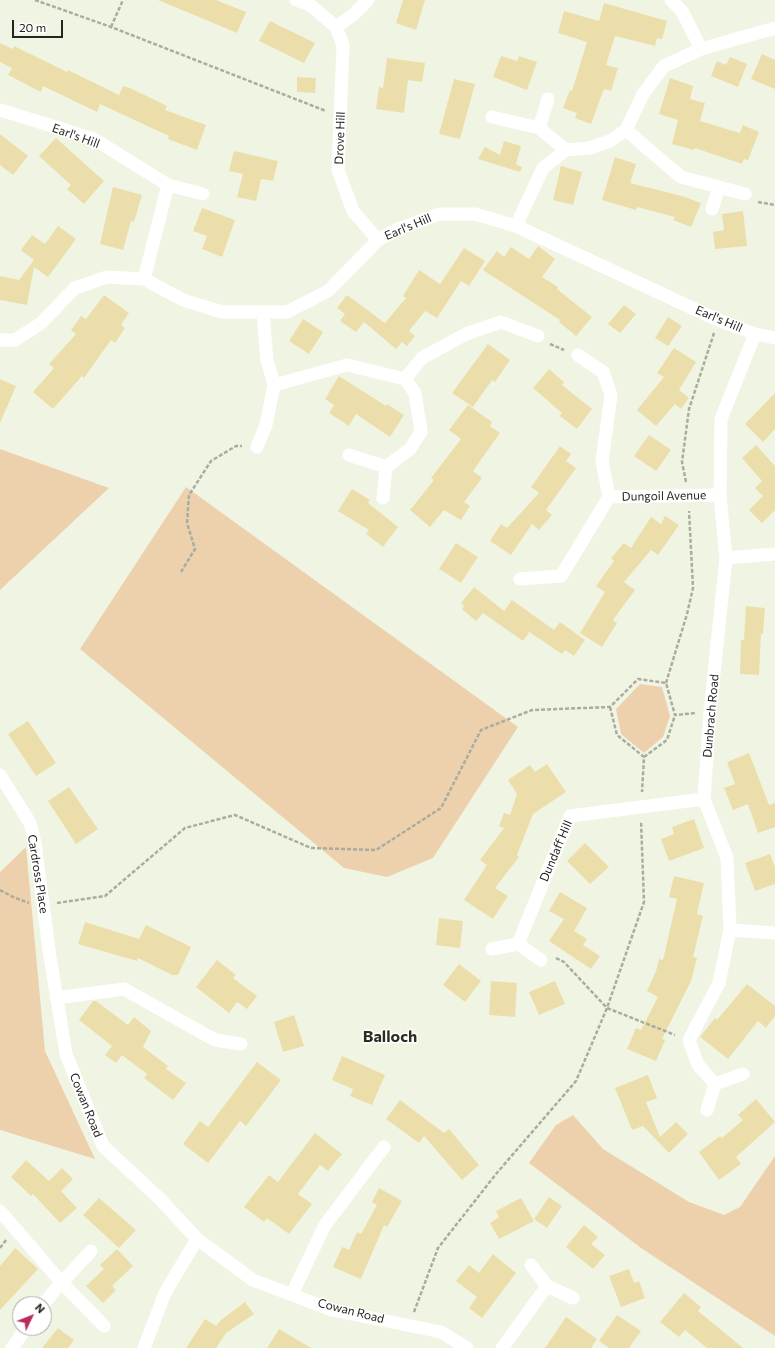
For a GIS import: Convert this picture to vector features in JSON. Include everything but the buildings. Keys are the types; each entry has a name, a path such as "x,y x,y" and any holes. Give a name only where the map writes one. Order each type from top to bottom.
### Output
{"street":[{"path":"296,0 310,5 336,26 353,15 368,0"},
{"path":"671,0 682,11 701,49"},
{"name":"Drove Hill","path":"336,26 343,45 338,170 353,211 378,240"},
{"path":"516,226 542,168 566,150 590,148 603,144 626,130 643,94 664,66 701,49 775,28"},
{"path":"539,128 548,99"},
{"name":"Earl's Hill","path":"0,110 94,139 168,185 203,194"},
{"path":"492,117 539,128 566,150"},
{"path":"626,130 680,177 745,194"},
{"path":"144,279 168,185"},
{"path":"712,209 719,187"},
{"name":"Earl's Hill","path":"0,340 15,340 40,324 75,288 107,276 144,279 183,300 222,312 286,312 328,291 378,240 398,229 439,214 475,214 516,226 718,320 755,334 775,338"},
{"path":"257,447 266,425 274,385 268,360 263,313"},
{"path":"405,379 422,358 466,334 501,322 538,336"},
{"name":"Dunbrach Road","path":"689,1040 719,983 730,930 727,858 704,799 710,712 726,558 720,495 721,419 755,334"},
{"name":"Dungoil Avenue","path":"520,579 561,576 609,497 602,461 611,395 603,372 578,355"},
{"path":"274,385 347,365 405,379 415,393 421,432 410,450 386,467 383,498"},
{"path":"349,454 386,467"},
{"name":"Dungoil Avenue","path":"609,497 720,495"},
{"path":"726,558 775,554"},
{"name":"Cardross Place","path":"0,775 30,823 35,843 50,957"},
{"name":"Dundaff Hill","path":"518,944 570,816 704,799"},
{"path":"730,930 775,933"},
{"path":"492,949 518,944 541,960"},
{"name":"Cowan Road","path":"50,957 66,1054 103,1146 160,1199 197,1239 254,1280 332,1310 441,1332 467,1348"},
{"path":"56,998 124,989 214,1040 241,1044"},
{"path":"689,1040 698,1065 716,1084"},
{"path":"716,1084 743,1074"},
{"path":"707,1110 716,1084"},
{"path":"292,1294 325,1225 384,1147"},
{"path":"0,1211 62,1283 104,1326"},
{"path":"144,1348 165,1293 197,1239"},
{"path":"51,1296 91,1251"},
{"path":"531,1265 547,1286 573,1298"},
{"path":"502,1348 547,1286"},
{"path":"12,1348 20,1336"}],"path":[{"path":"35,0 341,117"},
{"path":"111,28 123,0"},
{"path":"538,336 547,343 578,355"},
{"path":"181,572 195,549 187,523 190,495 211,461 236,446 257,447"},
{"path":"0,890 13,897 43,905 105,896 184,828 235,815 311,848 376,850 441,808 481,730 532,710 610,707 638,679 666,683 675,715 667,740 644,757"},
{"path":"610,707 617,735 644,757"},
{"path":"675,715 710,712"},
{"path":"409,1325 438,1248 496,1174 576,1081 607,1008 644,902 641,807 644,757"},
{"path":"541,960 546,954 564,962 607,1008 689,1040"}],"shaded area":[{"path":"0,449 109,488 0,590"},
{"path":"186,487 518,727 433,858 387,877 344,868 80,649"},
{"path":"640,684 662,687 670,716 663,737 644,753 621,734 616,709"},
{"path":"26,847 45,1051 95,1159 0,1130 0,872"},
{"path":"573,1115 603,1149 689,1202 724,1215 740,1207 775,1156 775,1336 641,1248 529,1163 556,1125"}],"district":[{"name":"Balloch","path":"390,1037"}]}
